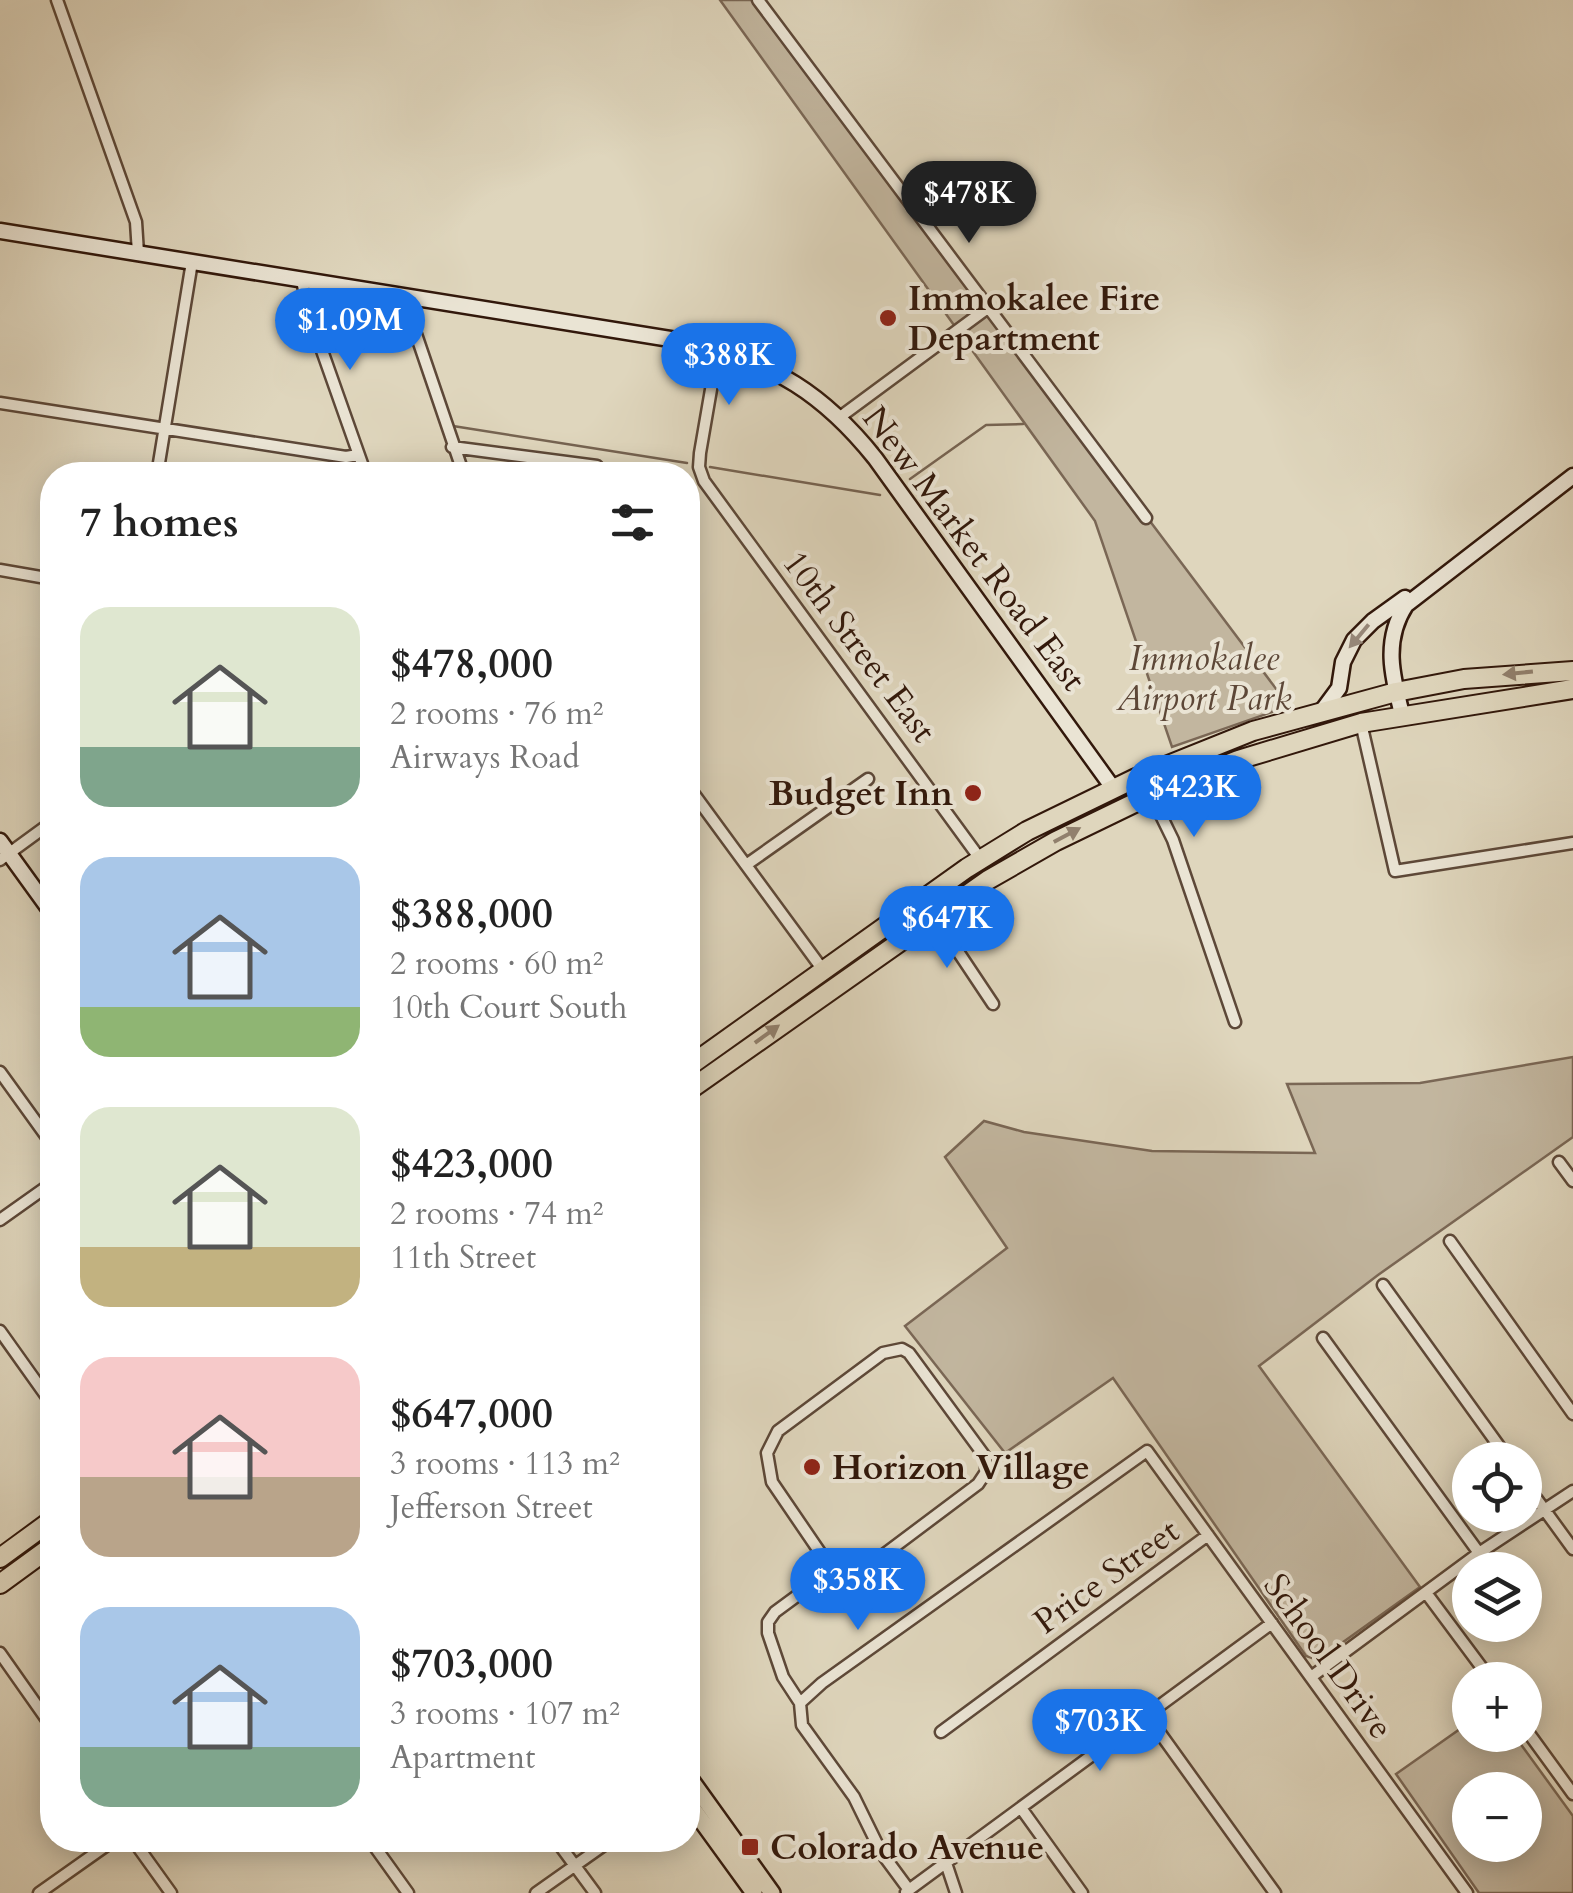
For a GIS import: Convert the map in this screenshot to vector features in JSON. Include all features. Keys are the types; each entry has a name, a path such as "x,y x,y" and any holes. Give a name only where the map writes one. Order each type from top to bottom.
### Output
{"highway":[{"path":"700,1058 981,860 1113,788 1218,744 1396,692 1464,679 1573,671"},
{"path":"700,1082 1008,867 1151,794 1250,756 1361,723 1573,690"},
{"path":"1113,788 1122,808"},
{"path":"823,970 834,986"},
{"path":"0,1558 40,1529"},
{"path":"0,1584 40,1555"}],"main road":[{"name":"New Market Road East","path":"0,231 718,350 782,374 840,417 875,458 1113,788"},
{"path":"1322,711 1339,688 1344,662 1361,631 1573,476"},
{"path":"1402,714 1391,660 1394,626 1406,604 1427,585"},
{"path":"3,851 40,898"},
{"path":"0,1567 34,1533"},
{"path":"700,1796 772,1893"},
{"path":"700,1819 754,1893"}],"street":[{"path":"57,0 136,222 138,253"},
{"path":"758,0 1146,518"},
{"path":"159,462 192,262"},
{"path":"302,280 308,312 361,462"},
{"path":"403,296 458,462"},
{"path":"840,417 989,307"},
{"name":"10th Street East","path":"699,462 718,350"},
{"path":"0,403 346,457 358,455"},
{"path":"452,447 566,462"},
{"name":"10th Street East","path":"700,467 704,481 981,860"},
{"path":"0,570 40,577"},
{"path":"1361,723 1395,871 1573,843"},
{"path":"746,865 868,779"},
{"path":"1151,794 1173,840 1234,1022"},
{"path":"700,803 823,970"},
{"path":"3,851 40,829"},
{"path":"934,916 993,1004"},
{"path":"0,1072 40,1127"},
{"path":"1559,1162 1573,1181"},
{"path":"0,1220 40,1192"},
{"path":"1450,1241 1573,1414"},
{"path":"1384,1285 1496,1442"},
{"path":"0,1331 40,1387"},
{"path":"1323,1338 1478,1552"},
{"path":"832,1570 772,1482 767,1452 778,1431 883,1353 902,1349 910,1353 986,1458 986,1472 978,1484 878,1560 856,1568 832,1570 775,1612 768,1622 768,1633 782,1676 800,1703 802,1725 854,1796 907,1892 1272,1623"},
{"name":"School Drive","path":"800,1703 822,1683 1146,1451 1467,1893"},
{"path":"1481,1552 1573,1491"},
{"path":"1542,1506 1573,1549"},
{"name":"Price Street","path":"941,1732 1208,1535"},
{"path":"1311,1677 1452,1574"},
{"path":"1427,1594 1477,1662"},
{"path":"0,1653 40,1710"},
{"path":"1147,1715 1275,1893"},
{"path":"1542,1751 1573,1794"},
{"path":"1021,1808 1082,1893"},
{"path":"46,1891 98,1852"},
{"path":"143,1852 172,1893"},
{"path":"379,1852 408,1893"},
{"path":"565,1852 595,1893"},
{"path":"536,1893 594,1852"},
{"path":"946,1863 956,1893"}],"green space":[{"name":"Immokalee Airport Park","path":"720,0 758,0 1289,706 1172,747 1095,521"},
{"path":"1573,1057 1573,1137 1378,1275 1259,1366 1420,1587 1318,1660 1306,1656 1113,1378 1005,1453 905,1326 1007,1248 945,1157 984,1121 1024,1132 1152,1151 1315,1153 1287,1084 1420,1083"},
{"path":"1452,1735 1452,1752 1526,1752 1541,1772 1452,1772 1452,1854 1396,1774"},
{"path":"1542,1773 1573,1816 1573,1893 1479,1893 1457,1862 1542,1862"}],"waterway":[{"path":"910,479 986,425 1023,424"},
{"path":"453,426 681,462"},
{"path":"710,467 880,495"}],"place":[{"name":"Immokalee Fire Department","path":"888,318"},
{"name":"Budget Inn","path":"973,793"},
{"name":"Horizon Village","path":"812,1467"},
{"name":"Colorado Avenue","path":"750,1847"}]}
